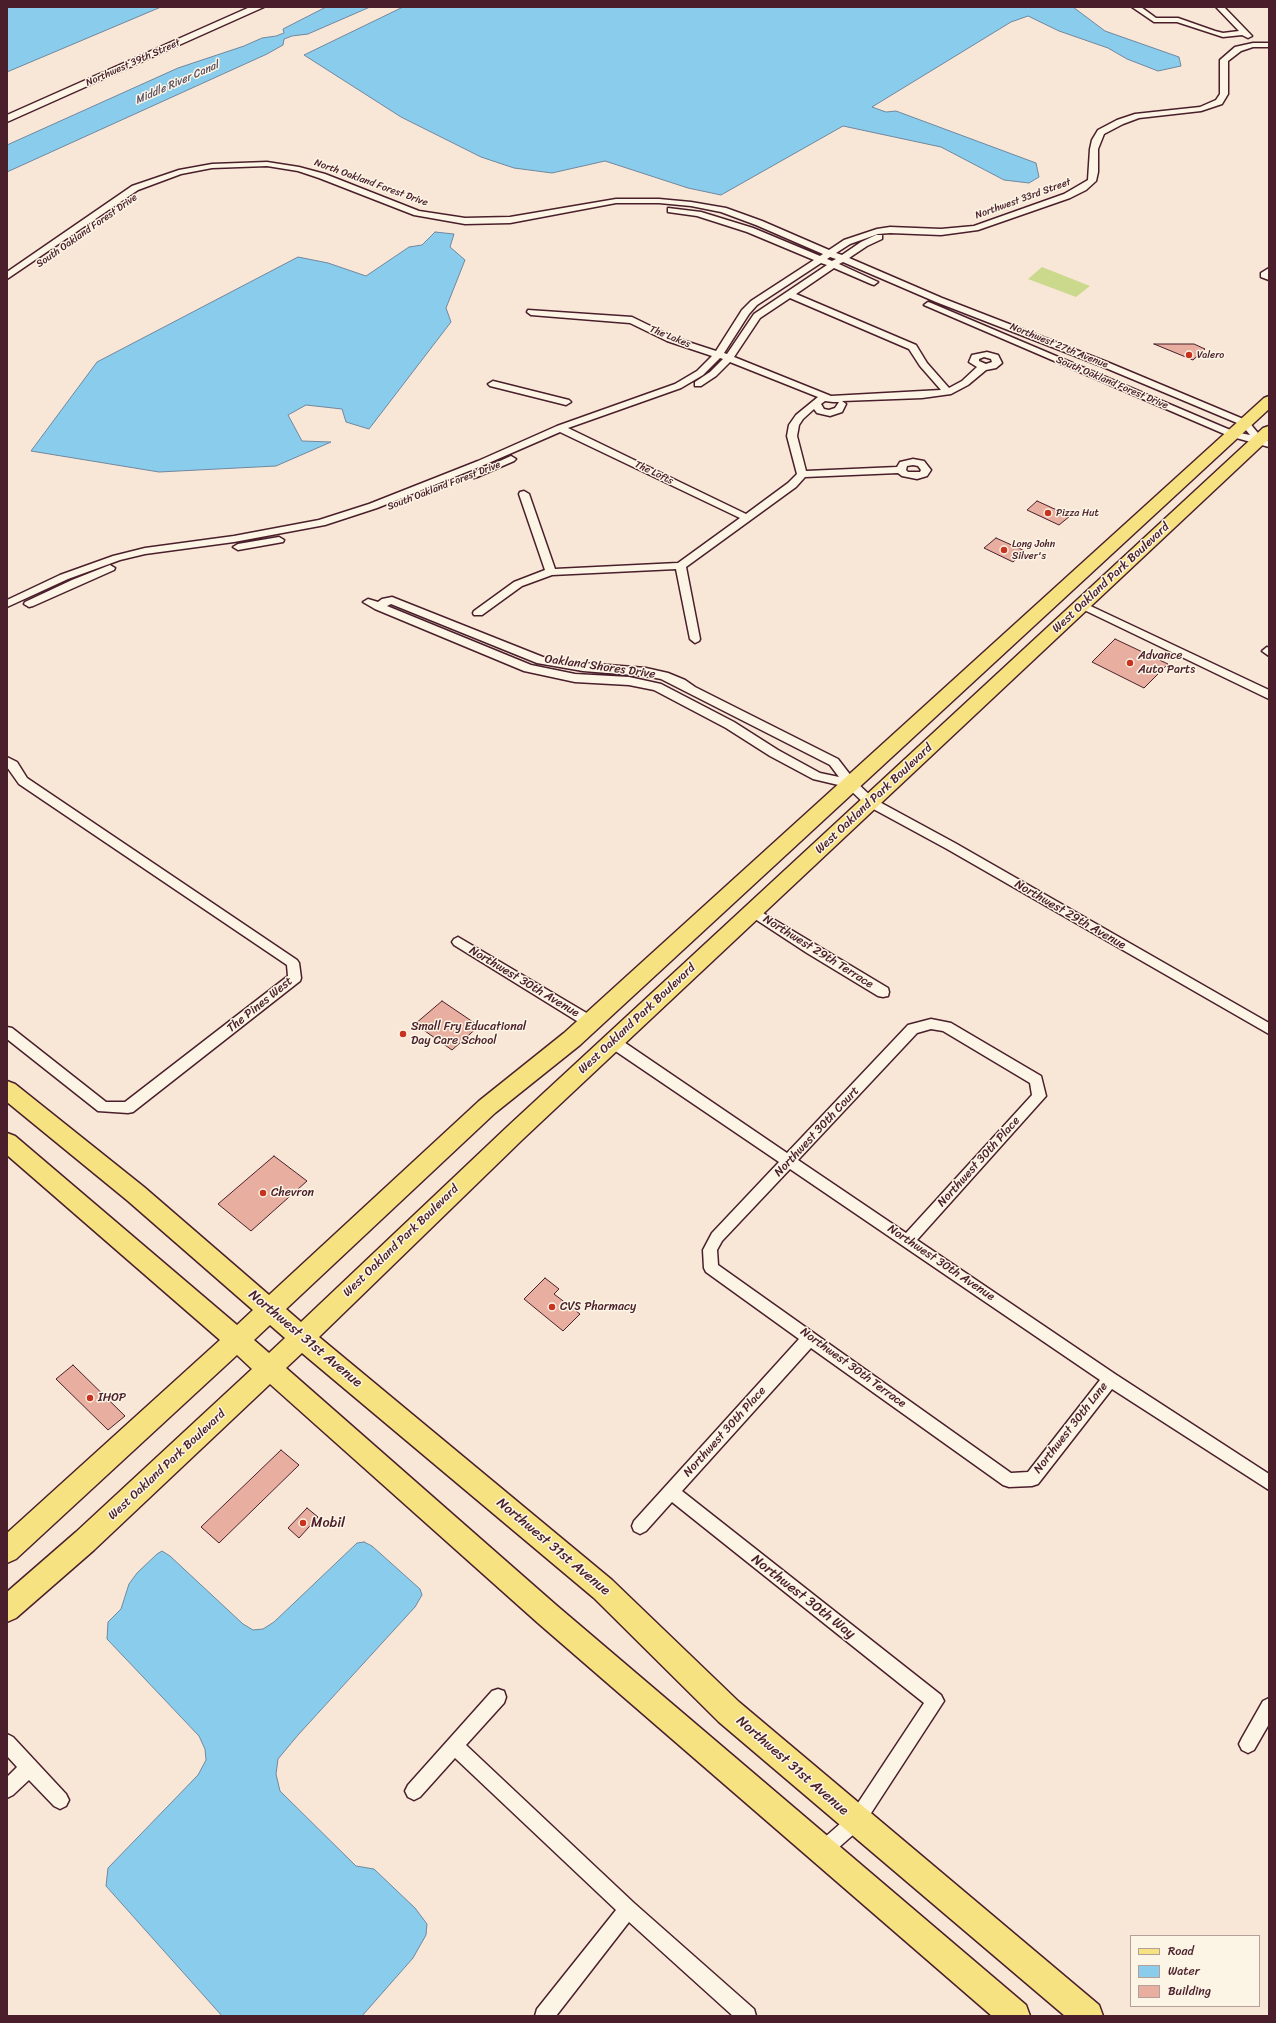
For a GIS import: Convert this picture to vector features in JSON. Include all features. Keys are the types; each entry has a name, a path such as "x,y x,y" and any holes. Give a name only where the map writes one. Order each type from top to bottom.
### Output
{"main road":[{"name":"West Oakland Park Boulevard","path":"7,1550 270,1310 487,1107 561,1048 612,1003 1269,401"},
{"name":"West Oakland Park Boulevard","path":"7,1609 85,1541 269,1369 581,1072 1055,629 1266,438"},
{"path":"1073,581 1072,593 1074,598 1082,605"},
{"path":"1055,598 1055,629"},
{"path":"612,1003 614,1020 610,1030 613,1042"},
{"path":"581,1072 581,1060 590,1041 590,1022"},
{"name":"Northwest 31st Avenue","path":"7,1090 136,1194 301,1337 603,1588 729,1712 1088,2016"},
{"path":"7,1142 236,1340 547,1614 1015,2016"}],"street":[{"name":"Northwest 39th Street","path":"7,119 259,7"},
{"path":"1136,7 1154,20 1178,20 1213,33 1224,35 1245,32"},
{"path":"1220,7 1245,32 1253,45 1269,45"},
{"name":"Northwest 33rd Street","path":"829,252 848,242 871,233 890,230 944,232 975,228 1039,207 1084,188 1092,181 1094,172 1094,149 1096,140 1102,132 1120,122 1138,116 1200,109 1219,102 1224,94 1224,60 1238,49 1253,45"},
{"name":"North Oakland Forest Drive","path":"7,276 134,188 158,178 188,170 236,164 267,164 299,169 322,176 417,213 466,221 510,220 616,201 659,201 691,204 735,214 843,259"},
{"name":"South Oakland Forest Drive","path":"7,285 140,193 176,178 233,168 262,169 299,177 410,217 456,227 486,228 612,209 649,208 682,211 712,218 750,230 833,266 1018,342 1232,434 1266,438"},
{"name":"Northwest 33rd Street","path":"843,259 873,239 908,231"},
{"name":"South Oakland Forest Drive","path":"7,612 119,565 152,558 260,544 312,528 445,481 494,468 564,430 678,386 700,373 719,354 745,312 754,303 829,252"},
{"name":"South Oakland Forest Drive","path":"564,430 681,394 713,374 729,358 754,320 788,294 843,259"},
{"name":"Northwest 27th Avenue","path":"843,259 940,300 1098,361 1245,423 1266,438"},
{"path":"788,294 913,346 923,364 948,392"},
{"name":"The Lakes","path":"530,312 632,320 670,339 719,354 804,389 830,398 922,395 948,392 966,383 982,367"},
{"path":"493,384 566,402"},
{"name":"The Lakes","path":"804,389 817,403 817,408 823,412 837,412 841,408 841,404 855,398"},
{"path":"802,474 792,436 792,430 796,422 799,417 817,403 830,398 841,404"},
{"path":"796,422 806,416 823,412"},
{"name":"The Lofts","path":"564,430 747,518"},
{"path":"478,613 518,584 551,572 681,566 792,485 802,474 901,470"},
{"path":"524,494 551,572"},
{"name":"South Oakland Forest Drive","path":"7,604 64,577 117,558 145,551 312,528"},
{"path":"681,566 695,639"},
{"name":"Oakland Shores Drive","path":"368,602 528,668 575,678 616,675 659,675 681,684 834,762 851,784 870,802"},
{"path":"1082,605 1269,695"},
{"name":"Oakland Shores Drive","path":"616,675 629,681 652,685 672,694 730,725 774,753 818,776 851,784"},
{"path":"652,685 659,675"},
{"name":"The Pines West","path":"7,761 13,765 23,781 293,963 295,978 128,1108 103,1107 7,1032"},
{"name":"Northwest 29th Avenue","path":"870,802 951,846 1269,1029"},
{"name":"Northwest 29th Terrace","path":"753,912 810,950 883,992"},
{"name":"Northwest 30th Avenue","path":"458,942 590,1022"},
{"name":"Northwest 30th Place","path":"908,1240 1039,1096 1036,1080 946,1027 931,1024"},
{"name":"Northwest 30th Court","path":"710,1250 717,1237 913,1029 931,1024"},
{"name":"Northwest 30th Avenue","path":"613,1042 908,1240 1110,1379 1269,1483"},
{"name":"Northwest 30th Terrace","path":"710,1250 711,1268 1009,1480"},
{"name":"Northwest 30th Place","path":"640,1526 810,1338"},
{"name":"Northwest 30th Lane","path":"1009,1480 1032,1479 1110,1379"},
{"name":"Northwest 30th Way","path":"671,1492 935,1701 856,1821"},
{"path":"414,1790 498,1697"},
{"path":"1248,1744 1269,1708"},
{"path":"7,1743 60,1800"},
{"path":"454,1746 628,1909 747,2016"},
{"path":"7,1789 29,1768"},
{"path":"822,1851 856,1821"},
{"path":"544,2016 628,1909"}],"green space":[{"path":"1042,267 1090,286 1076,297 1028,279"}],"water":[{"path":"7,7 161,7 7,72"},
{"name":"Middle River Canal","path":"326,7 370,7 308,34 292,36 284,39 283,45 267,54 7,172 7,145 178,68 244,46 262,38 284,33 283,29"},
{"path":"403,7 1073,7 1105,31 1179,57 1181,66 1158,71 1127,59 1108,48 1059,31 1028,16 1011,22 872,107 886,112 896,111 1036,163 1039,177 1029,183 1004,180 941,147 843,126 721,195 688,188 605,161 552,173 514,168 481,157 401,117 304,55"},
{"path":"435,232 454,234 450,247 465,260 446,308 451,322 369,429 346,422 342,409 306,405 288,415 302,441 331,442 276,466 159,472 31,451 97,362 298,257 328,263 366,276 409,247 422,245"},
{"path":"364,1542 372,1546 420,1589 422,1595 415,1607 298,1735 278,1759 276,1774 280,1791 356,1866 374,1869 415,1908 427,1924 426,1935 413,1958 362,2016 222,2016 106,1886 108,1868 198,1775 206,1760 205,1749 199,1736 107,1639 108,1622 121,1609 129,1584 137,1573 162,1551 170,1556 243,1624 253,1630 263,1629 274,1622 357,1543"}],"building":[{"name":"Valero","path":"1154,344 1194,344 1205,349 1193,360"},
{"name":"Pizza Hut","path":"1037,501 1070,516 1059,525 1027,510"},
{"name":"Long John Silver's","path":"996,538 1025,551 1013,562 984,548"},
{"name":"Advance Auto Parts","path":"1115,639 1168,664 1144,688 1092,662"},
{"path":"442,1001 479,1026 452,1050 415,1024"},
{"name":"Chevron","path":"274,1156 307,1181 251,1231 218,1204"},
{"name":"CVS Pharmacy","path":"545,1278 559,1289 554,1294 580,1314 563,1331 524,1299"},
{"name":"IHOP","path":"73,1365 125,1416 108,1430 56,1379"},
{"path":"281,1450 299,1465 219,1543 201,1527"},
{"name":"Mobil","path":"307,1508 318,1517 299,1538 288,1528"}],"place":[{"name":"Valero","path":"1189,355"},
{"name":"Pizza Hut","path":"1048,513"},
{"name":"Long John Silver's","path":"1004,550"},
{"name":"Advance Auto Parts","path":"1130,663"},
{"name":"Small Fry Educational Day Care School","path":"403,1034"},
{"name":"Chevron","path":"263,1193"},
{"name":"CVS Pharmacy","path":"552,1307"},
{"name":"IHOP","path":"90,1398"},
{"name":"Mobil","path":"303,1523"}]}
